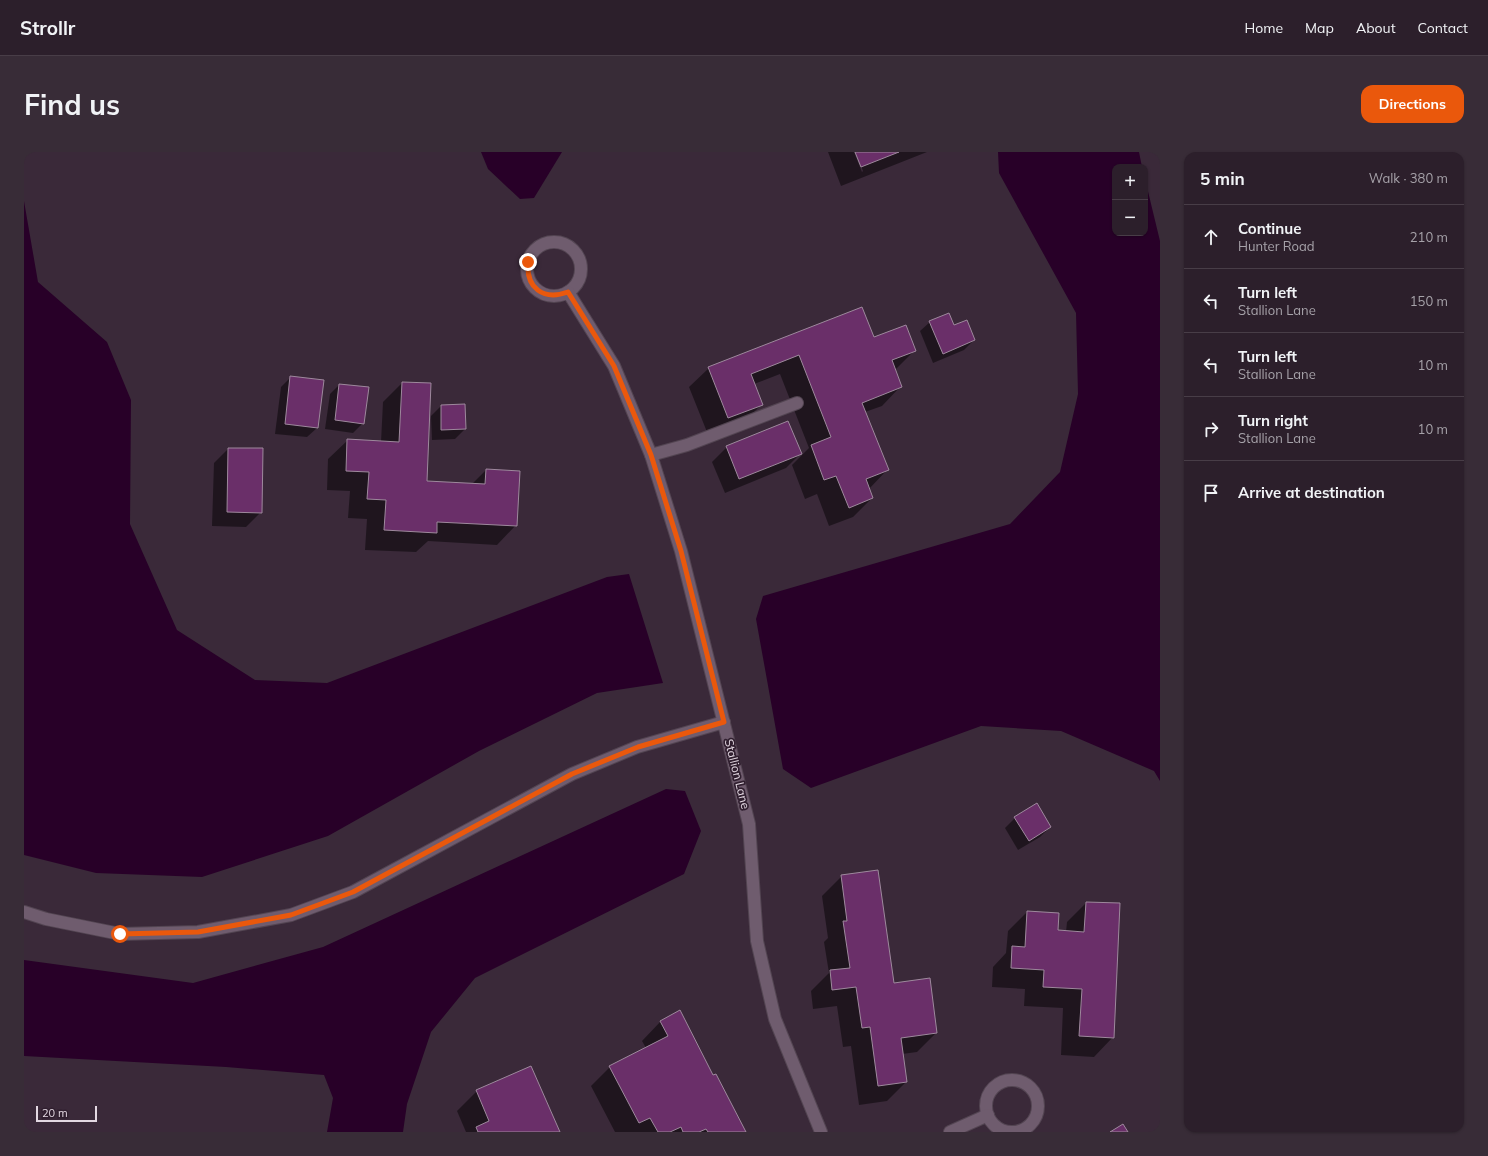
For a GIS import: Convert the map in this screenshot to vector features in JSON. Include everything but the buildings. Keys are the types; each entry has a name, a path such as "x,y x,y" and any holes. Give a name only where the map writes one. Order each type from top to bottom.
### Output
{"street":[{"path":"550,242 560,243 570,247 577,255 580,265 580,276 575,285 568,292 558,296 547,295 538,290 531,282 527,273 528,262 532,253 540,245 550,242"},
{"name":"Stallion Lane","path":"568,292 614,366 651,455 681,551 749,824 757,941 775,1019 821,1132"},
{"path":"651,455 687,445 798,403"},
{"path":"24,912 46,919 120,934 198,932 291,915 353,892 572,774 638,747 724,722"},
{"path":"1013,1080 1022,1082 1031,1087 1036,1096 1038,1106 1036,1116 1030,1124 1022,1130 1002,1130 994,1124 988,1115 986,1105 988,1095 994,1087 1002,1081 1013,1080"},
{"path":"950,1132 988,1115"}],"shaded area":[{"path":"481,152 562,152 534,198 520,199 488,169"},
{"path":"998,152 1139,152 1141,164 1112,164 1112,236 1148,236 1148,191 1160,241 1160,781 1154,771 1061,731 981,726 811,788 783,769 756,619 763,596 1010,524 1060,472 1078,394 1076,313 999,173"},
{"path":"24,201 38,282 107,342 131,400 130,524 177,630 255,680 327,683 607,577 629,574 663,683 597,693 479,751 328,836 202,877 96,873 24,855"},
{"path":"666,789 685,791 701,831 684,874 475,978 431,1032 407,1104 403,1132 327,1132 333,1098 324,1075 226,1067 24,1056 24,960 193,983 323,947"}],"route":[{"path":"120,934 198,932 291,915 353,892 572,774 638,747 724,722 681,551 651,455 614,366 568,292 558,296 547,295 538,290 531,282 527,273 528,262"}]}
